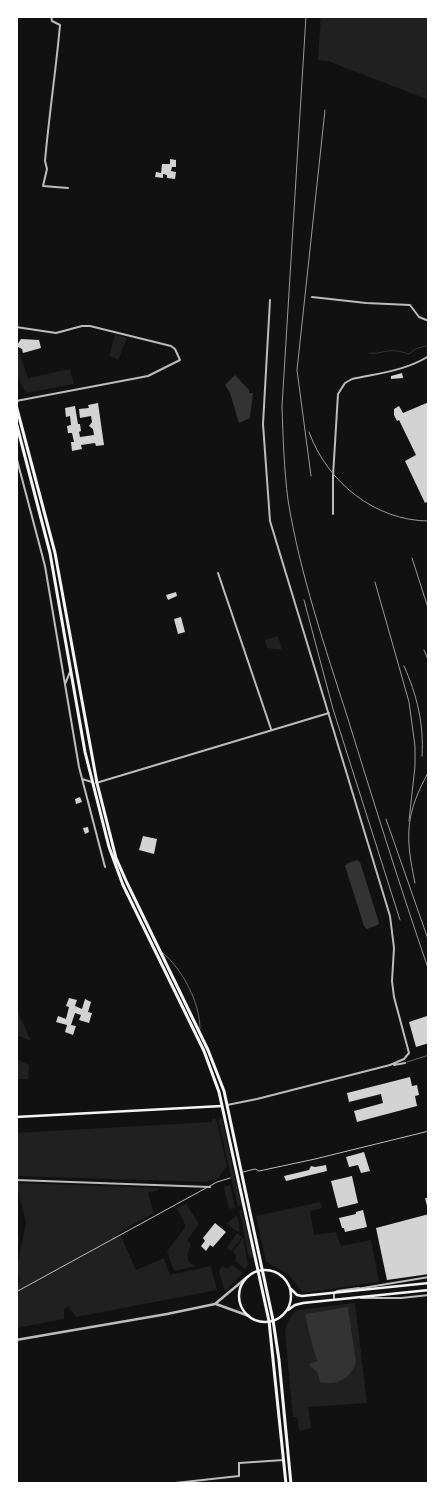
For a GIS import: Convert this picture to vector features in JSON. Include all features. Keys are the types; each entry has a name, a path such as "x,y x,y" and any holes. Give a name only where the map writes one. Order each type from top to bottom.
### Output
{"main road":[{"path":"16,403 55,552 95,783 115,868 204,1051 214,1076 261,1270"},
{"path":"16,422 50,553 84,745 119,867 200,1033 218,1075 227,1105 279,1360 291,1484"},
{"path":"16,1117 227,1105"},
{"path":"290,1288 291,1300 286,1310 282,1315 271,1320 260,1321 249,1316 244,1311 239,1298 242,1284 246,1278 261,1270 275,1272 282,1276 294,1293 299,1296 428,1283"},
{"path":"286,1310 295,1305 429,1290"},
{"path":"271,1320 286,1484"}],"street":[{"path":"51,16 52,21 60,25 56,69 49,111 45,161 47,168 43,186 68,188"},
{"path":"312,297 366,303 410,305 416,314 429,321"},
{"path":"270,300 263,424 270,521 390,916 394,948 392,981 394,997 409,1053 404,1059 390,1065"},
{"path":"16,327 56,333 82,326 90,326 171,346 175,349 180,360 148,376 16,403"},
{"path":"333,514 333,472 338,394 344,383 352,379 403,370 429,356"},
{"path":"16,456 45,566 82,779 105,867"},
{"path":"218,572 271,729"},
{"path":"65,686 71,667"},
{"path":"82,779 95,783 130,774 271,729 329,713"},
{"path":"227,1105 405,1063"},
{"path":"241,1172 255,1169 259,1171 315,1159 429,1130"},
{"path":"16,1292 217,1182 230,1178"},
{"path":"16,1180 210,1187"},
{"path":"348,1291 429,1277"},
{"path":"16,1340 215,1304 246,1278"},
{"path":"334,1300 334,1293 338,1290 369,1287"},
{"path":"357,1290 354,1294 357,1298 378,1299 429,1295"},
{"path":"215,1304 249,1316"},
{"path":"166,1484 239,1476 239,1463 284,1460"}],"lane":[{"path":"159,949 176,965 190,992 199,1013 200,1033"},
{"path":"405,1063 429,1055"}],"shaded area":[{"path":"321,16 429,16 429,100 328,61 318,60"},
{"path":"115,335 127,338 118,360 109,356"},
{"path":"16,343 28,378 70,369 74,384 26,393 18,375"},
{"path":"235,375 249,390 249,393 253,393 250,418 239,423 230,393 225,385"},
{"path":"278,636 282,650 267,648 265,640"},
{"path":"357,860 360,862 379,923 367,929 364,926 345,866"},
{"path":"18,1012 31,1041 16,1035 16,1013"},
{"path":"16,1059 29,1065 28,1079 16,1079"},
{"path":"222,1118 241,1205 238,1207 218,1119"},
{"path":"212,1119 215,1119 217,1122 227,1166 216,1181 16,1176 16,1133 212,1122"},
{"path":"16,1183 158,1188 159,1190 148,1193 154,1213 119,1232 136,1270 164,1258 170,1275 211,1266 217,1290 76,1317 68,1306 64,1310 64,1319 16,1328 16,1286 20,1282 17,1268 26,1222"},
{"path":"230,1185 235,1207 229,1209 224,1187"},
{"path":"320,1202 322,1208 310,1211 314,1235 336,1232 341,1246 371,1240 379,1282 303,1293 288,1274 266,1262 256,1216"},
{"path":"186,1204 199,1224 187,1240 191,1244 188,1260 196,1266 174,1271 167,1251 185,1228 184,1221 176,1208"},
{"path":"239,1210 242,1210 253,1257 249,1258"},
{"path":"237,1215 240,1231 238,1232 226,1224"},
{"path":"237,1233 242,1237 231,1251 227,1248"},
{"path":"243,1238 248,1265 245,1269 235,1261 236,1256 233,1252"},
{"path":"232,1265 243,1273 225,1292 219,1271 222,1266 227,1269"},
{"path":"355,1303 367,1403 308,1407 311,1428 299,1431 297,1417 293,1417 285,1332 289,1320 298,1310","holes":["348,1308 356,1362 320,1382 317,1372 308,1364 317,1362 306,1314"]},
{"path":"348,1307 356,1362 347,1377 342,1380 332,1383 320,1382 317,1372 308,1364 317,1361 305,1314"}],"building":[{"path":"170,159 176,160 176,167 172,167 171,171 176,172 175,179 167,178 167,175 163,174 163,178 155,177 156,172 161,173 162,164 170,164"},
{"path":"21,339 39,340 41,348 23,353 22,349 17,345"},
{"path":"402,373 403,378 391,379 391,376"},
{"path":"429,402 429,501 425,503 405,461 416,455 399,420 397,421 394,415 394,409 399,406 403,413"},
{"path":"98,403 104,445 96,446 95,443 81,445 82,449 72,451 71,442 74,442 72,433 68,433 67,426 71,425 70,416 66,417 65,408 75,406 78,424 80,424 80,437 94,435 93,429 89,426 92,422 91,416 80,418 79,409 89,408 88,405"},
{"path":"176,592 177,596 168,600 166,595"},
{"path":"181,617 185,632 178,634 174,619"},
{"path":"80,797 82,802 76,804 75,799"},
{"path":"88,827 89,832 85,834 83,828"},
{"path":"143,836 157,839 154,854 139,850"},
{"path":"69,998 77,1000 75,1006 82,1009 85,999 91,1002 88,1012 92,1013 89,1023 79,1020 81,1015 75,1013 71,1025 76,1026 73,1035 65,1032 67,1025 56,1022 58,1016 66,1019 69,1007 66,1006"},
{"path":"427,1016 429,1043 416,1047 409,1022"},
{"path":"410,1077 412,1086 417,1085 419,1095 415,1096 417,1106 357,1122 354,1111 383,1103 381,1094 349,1102 347,1093"},
{"path":"364,1152 370,1171 361,1173 358,1165 349,1167 346,1157"},
{"path":"326,1165 327,1171 286,1181 284,1176 309,1170 311,1166"},
{"path":"352,1176 358,1203 338,1208 331,1181"},
{"path":"425,1198 429,1198 429,1210 428,1210"},
{"path":"363,1210 367,1227 345,1232 339,1218 356,1214 356,1212"},
{"path":"429,1214 429,1251 427,1252 429,1274 387,1280 376,1228"},
{"path":"215,1223 226,1232 213,1247 210,1245 206,1251 201,1246 205,1241 203,1238"}],"waterway":[{"path":"369,353 399,351 409,354 415,349 429,345"}],"railway":[{"path":"306,16 282,406 288,500 299,555 314,610 387,845 429,971"},
{"path":"311,476 297,370 325,110"},
{"path":"309,432 317,450 328,467 356,495 372,506 390,514 409,519 429,521"},
{"path":"412,558 429,611"},
{"path":"375,582 409,702 415,746 415,766 409,821"},
{"path":"304,600 333,709 400,920"},
{"path":"424,650 429,662"},
{"path":"404,666 419,710 422,756"},
{"path":"415,883 410,852 409,826 415,800 429,771"},
{"path":"386,819 429,942"}]}
